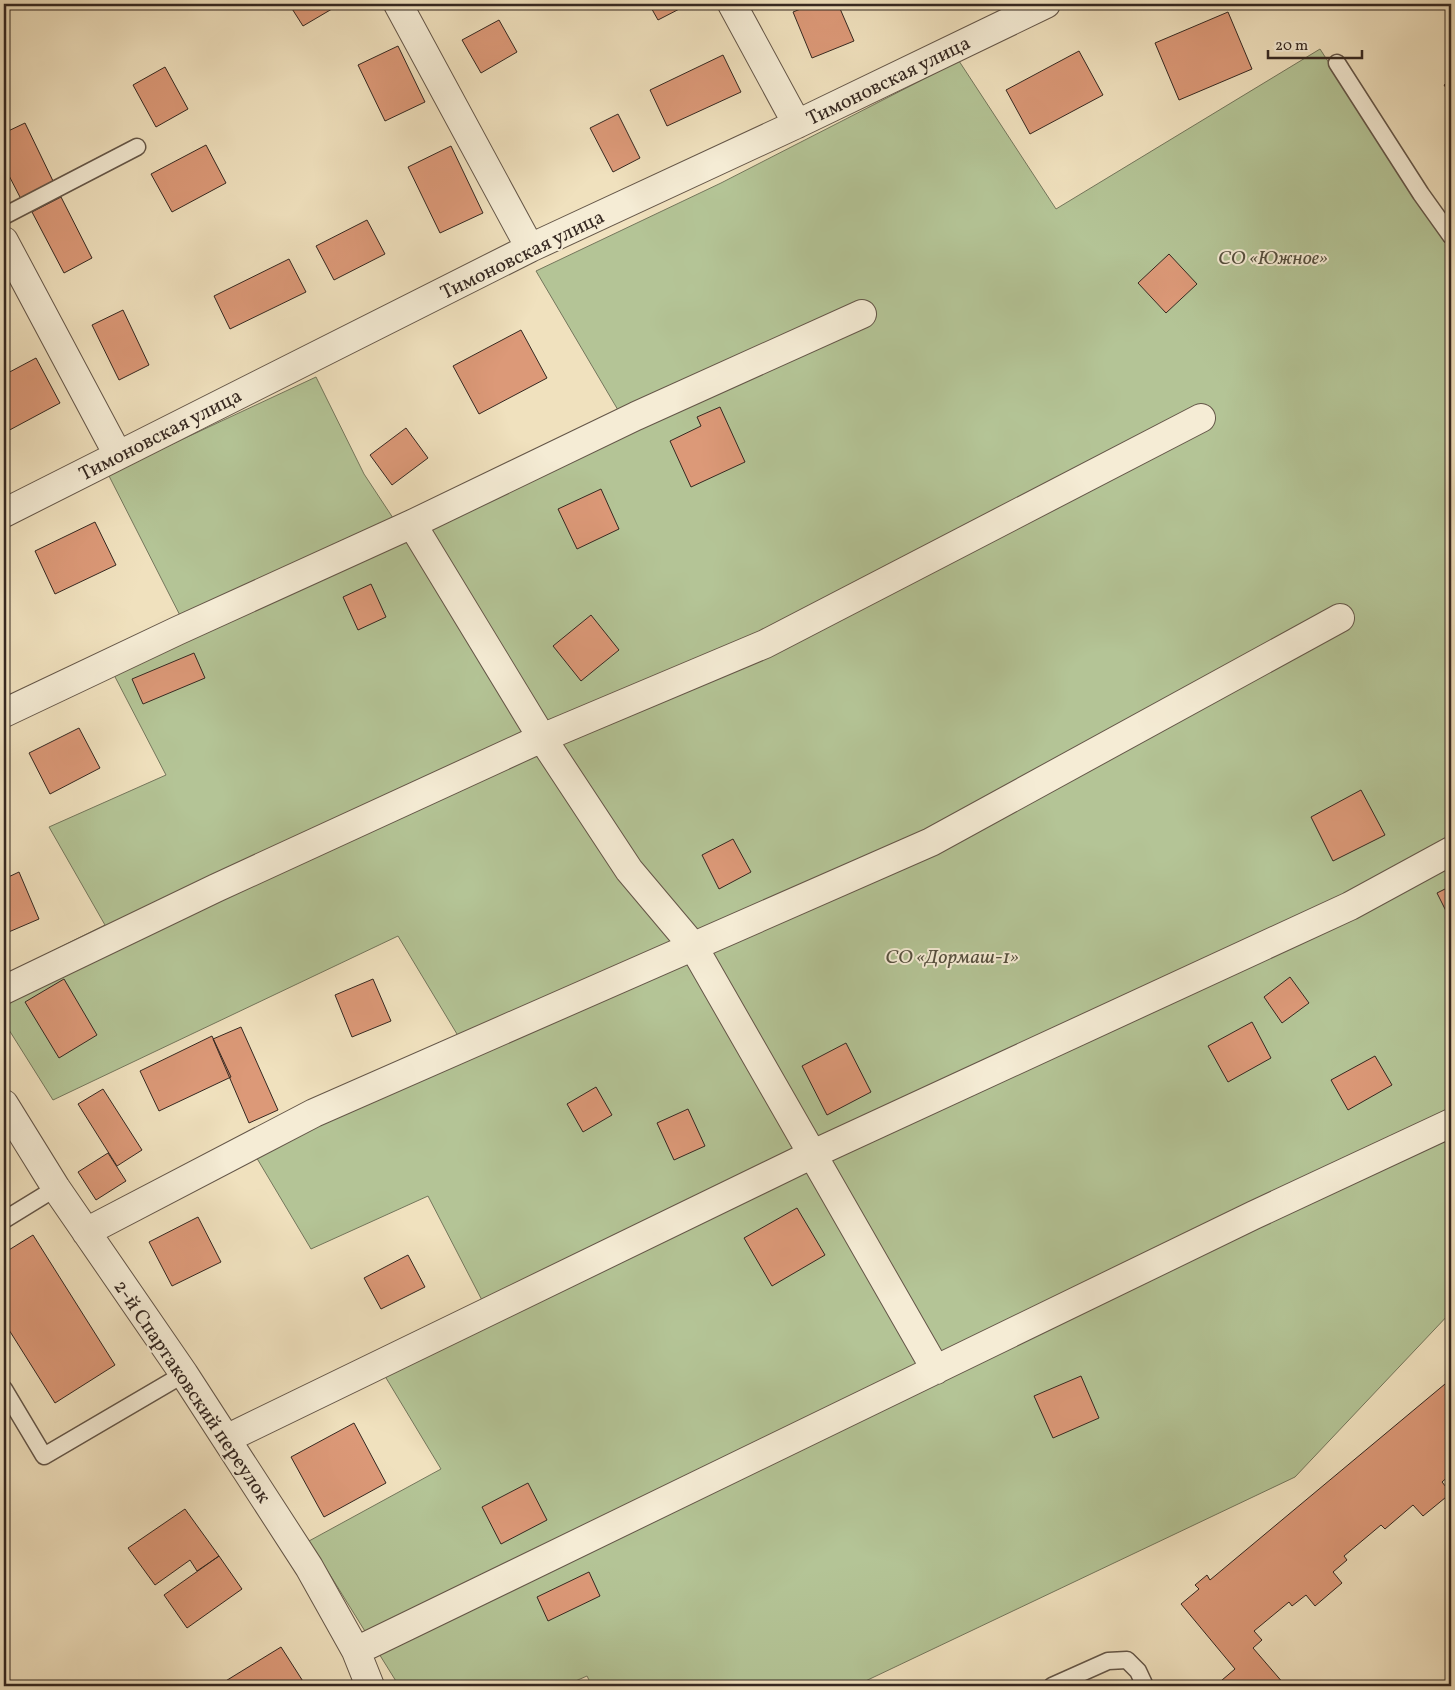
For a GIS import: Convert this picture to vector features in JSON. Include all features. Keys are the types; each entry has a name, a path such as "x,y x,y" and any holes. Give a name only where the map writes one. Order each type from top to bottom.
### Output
{"street":[{"path":"398,4 530,248"},
{"path":"732,4 796,124"},
{"name":"Тимоновская улица","path":"4,513 530,248 796,124 1046,4"},
{"path":"4,241 118,455"},
{"path":"4,713 177,631 412,524 636,416 862,314"},
{"path":"4,990 216,888 542,738 765,644 1200,418"},
{"path":"412,524 542,738 629,870 692,946 936,1370"},
{"path":"86,1232 314,1113 931,842 1340,618"},
{"path":"226,1439 813,1154 1350,906 1451,852"},
{"name":"2-й Спартаковский переулок","path":"4,1104 56,1188 184,1374 309,1567 356,1651 370,1686"},
{"path":"356,1651 1254,1215 1451,1123"}],"lane":[{"path":"1337,63 1421,194 1451,236"},
{"path":"4,216 137,147"},
{"path":"4,1220 56,1188"},
{"path":"4,1389 44,1456 184,1374"},
{"path":"1052,1686 1108,1662 1127,1660 1138,1671 1146,1686"}],"green space":[{"name":"СО «Дормаш-1»","path":"1320,49 1451,252 1451,1312 1295,1477 855,1686 592,1686 587,1676 564,1686 399,1686 309,1541 441,1469 374,1358 485,1306 428,1196 311,1249 246,1140 460,1039 398,936 53,1100 4,1022 4,975 105,925 49,827 166,775 113,673 190,635 108,474 316,377 364,474 395,521 618,410 536,271 721,183 959,61 1056,209"}],"building":[{"path":"289,4 336,4 337,6 303,26"},
{"path":"649,4 689,4 658,20"},
{"path":"813,4 838,4 854,41 812,58 793,12"},
{"path":"1228,12 1252,69 1179,100 1155,43"},
{"path":"499,20 517,52 481,73 462,40"},
{"path":"398,46 425,102 385,121 358,65"},
{"path":"1079,51 1103,95 1030,134 1006,90"},
{"path":"723,55 741,92 667,126 650,90"},
{"path":"165,67 188,109 156,127 133,85"},
{"path":"1451,80 1451,95 1444,85"},
{"path":"618,114 640,158 613,172 590,128"},
{"path":"25,123 54,183 21,199 4,166 4,133"},
{"path":"206,145 226,183 172,212 151,174"},
{"path":"451,146 483,213 440,233 408,167"},
{"path":"61,197 92,258 64,273 32,212"},
{"path":"367,220 385,254 334,280 316,246"},
{"path":"1169,254 1197,284 1166,313 1138,283"},
{"path":"289,259 306,292 230,329 214,296"},
{"path":"123,310 149,365 119,380 92,325"},
{"path":"521,330 547,378 479,414 453,366"},
{"path":"36,358 60,403 4,433 4,397 8,395 4,387 4,375"},
{"path":"720,407 745,462 691,487 670,441 701,426 697,417"},
{"path":"406,428 428,458 392,485 370,455"},
{"path":"601,489 619,529 577,549 558,509"},
{"path":"95,522 116,565 55,594 35,551"},
{"path":"371,584 386,617 358,630 343,597"},
{"path":"591,615 619,650 581,681 553,646"},
{"path":"194,653 205,678 143,704 132,679"},
{"path":"79,728 100,768 50,794 29,753"},
{"path":"1361,790 1385,835 1333,861 1311,817"},
{"path":"733,839 751,872 719,889 702,855"},
{"path":"19,872 39,919 4,934 4,879"},
{"path":"1451,886 1451,921 1437,893"},
{"path":"1290,977 1309,1003 1282,1023 1264,997"},
{"path":"64,979 97,1035 59,1058 25,1002"},
{"path":"373,979 391,1021 352,1037 335,995"},
{"path":"1252,1022 1271,1058 1228,1082 1208,1046"},
{"path":"241,1027 278,1110 249,1123 213,1039"},
{"path":"212,1036 231,1077 159,1111 140,1071"},
{"path":"846,1043 871,1092 827,1115 802,1066"},
{"path":"1375,1056 1392,1085 1348,1110 1331,1080"},
{"path":"596,1087 612,1115 583,1132 567,1104"},
{"path":"103,1089 142,1150 117,1166 78,1104"},
{"path":"688,1109 705,1146 674,1160 657,1123"},
{"path":"108,1153 126,1181 96,1200 78,1172"},
{"path":"797,1208 825,1255 772,1286 744,1238"},
{"path":"198,1217 221,1262 172,1286 149,1242"},
{"path":"33,1235 115,1365 55,1403 4,1322 4,1253"},
{"path":"408,1255 425,1287 381,1309 364,1278"},
{"path":"1081,1376 1099,1418 1053,1438 1034,1396"},
{"path":"1451,1379 1451,1474 1442,1482 1451,1493 1423,1516 1413,1505 1385,1529 1381,1525 1344,1556 1347,1560 1333,1572 1342,1583 1315,1606 1306,1595 1292,1606 1289,1602 1254,1631 1262,1640 1253,1648 1284,1684 1281,1686 1215,1686 1235,1669 1181,1604 1199,1589 1195,1585 1207,1575 1210,1580"},
{"path":"354,1423 386,1483 324,1517 291,1457"},
{"path":"528,1483 547,1520 501,1544 482,1507"},
{"path":"185,1509 219,1556 197,1571 190,1560 155,1585 128,1548"},
{"path":"219,1556 242,1589 187,1628 164,1595"},
{"path":"589,1572 600,1596 548,1621 537,1597"},
{"path":"281,1647 306,1686 227,1686 224,1682"}],"park label":[{"name":"СО «Южное»","path":"1273,257"}]}
